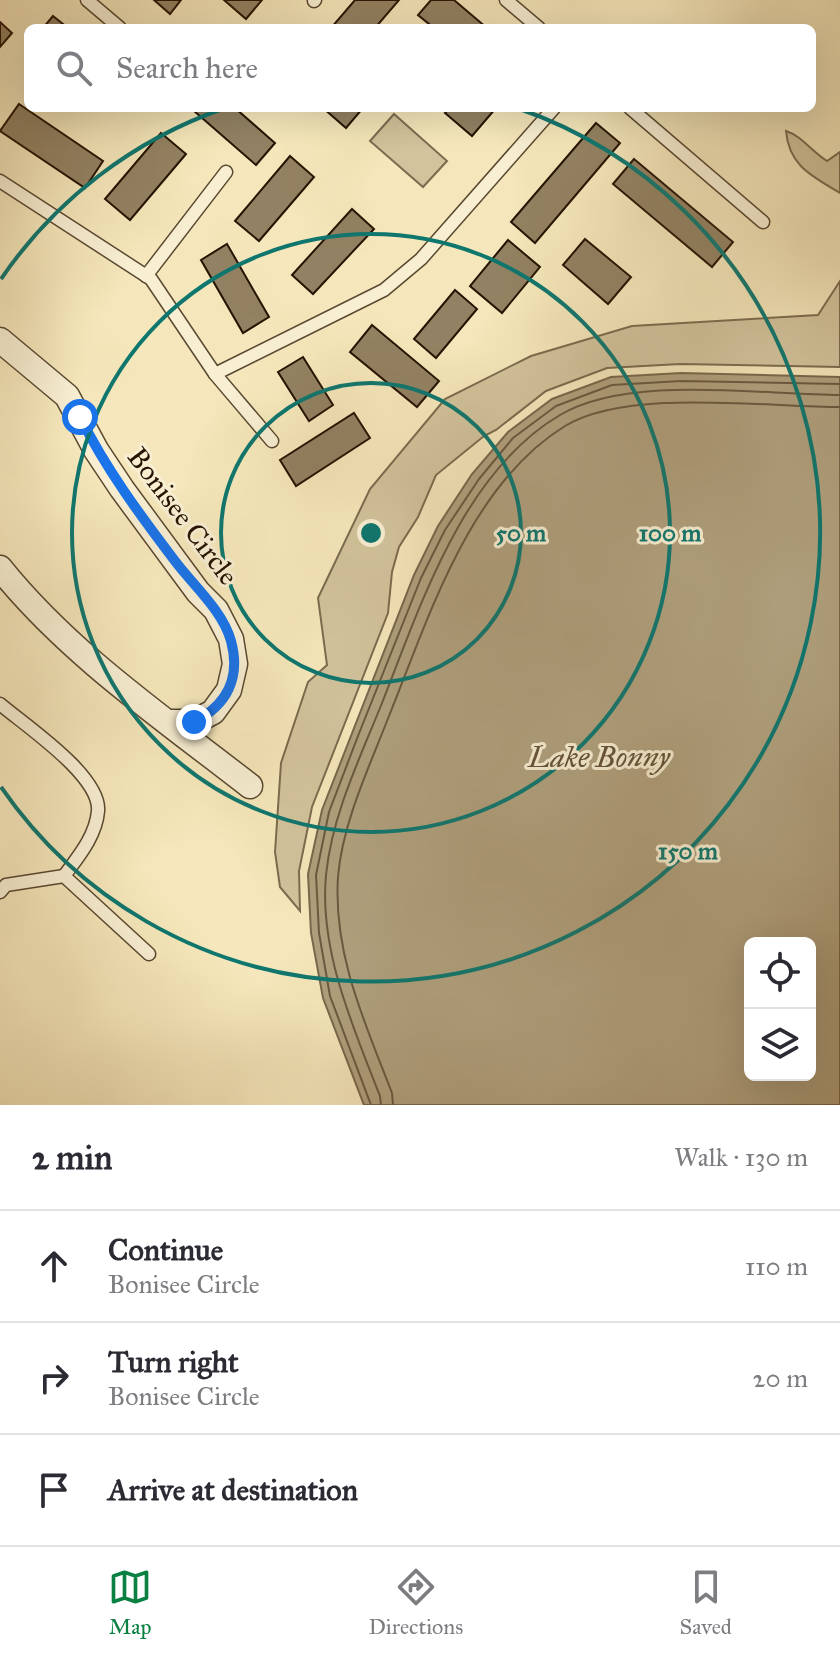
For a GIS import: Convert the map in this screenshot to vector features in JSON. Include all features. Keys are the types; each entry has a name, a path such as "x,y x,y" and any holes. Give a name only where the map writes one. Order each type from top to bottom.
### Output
{"street":[{"name":"Bonisee Circle","path":"0,340 67,396 96,450 122,489 189,580 216,610 231,639 235,664 229,690 213,712 194,722 168,722"},
{"path":"0,568 52,626 121,686 250,786"}],"lane":[{"path":"87,0 115,24"},
{"path":"506,0 534,24"},
{"path":"215,374 384,290 421,259 550,112"},
{"path":"635,112 763,222"},
{"path":"146,276 226,172"},
{"path":"0,181 146,276 215,374 272,441"},
{"path":"0,704 84,776 97,796 98,812 90,838 64,876 2,886"},
{"path":"64,876 149,954"}],"shaded area":[{"path":"394,114 447,161 423,187 370,141"},
{"path":"786,131 827,161 840,152 840,193 797,162"},
{"path":"840,281 840,367 680,364 607,368 546,391 436,475 418,517 399,547 392,572 388,613 312,807 299,871 300,911 280,887 275,852 281,763 308,682 327,665 318,598 370,489 445,399 531,356 632,326 818,315"}],"water":[{"name":"Lake Bonny","path":"681,373 840,377 840,1105 364,1105 323,998 311,933 308,874 322,810 414,575 438,526 472,474 508,432 552,399 611,377"}],"building":[{"path":"154,0 181,0 170,14"},
{"path":"224,0 262,0 246,19"},
{"path":"355,0 399,0 378,24 334,24"},
{"path":"431,0 454,0 482,24 429,24 418,15"},
{"path":"53,16 63,24 46,24"},
{"path":"0,22 12,33 0,47"},
{"path":"19,104 24,107 24,112 31,112 103,161 85,188 0,131"},
{"path":"195,112 240,112 275,143 256,165"},
{"path":"328,112 360,112 346,128"},
{"path":"446,112 493,112 472,136"},
{"path":"596,123 620,143 535,243 511,222"},
{"path":"161,133 186,154 130,220 105,199"},
{"path":"290,156 314,177 259,241 235,221"},
{"path":"634,159 733,242 712,267 613,184"},
{"path":"352,209 374,229 313,294 292,275"},
{"path":"585,239 631,277 608,304 563,265"},
{"path":"508,240 540,267 502,313 470,286"},
{"path":"227,244 269,317 243,333 201,260"},
{"path":"455,290 477,309 436,358 414,339"},
{"path":"372,325 439,381 417,407 350,352"},
{"path":"303,357 333,405 309,421 278,372"},
{"path":"354,413 370,438 296,486 280,460"}],"route":[{"path":"80,417 96,450 122,489 198,592 216,610 231,639 235,664 229,690 213,712 194,722"}]}
